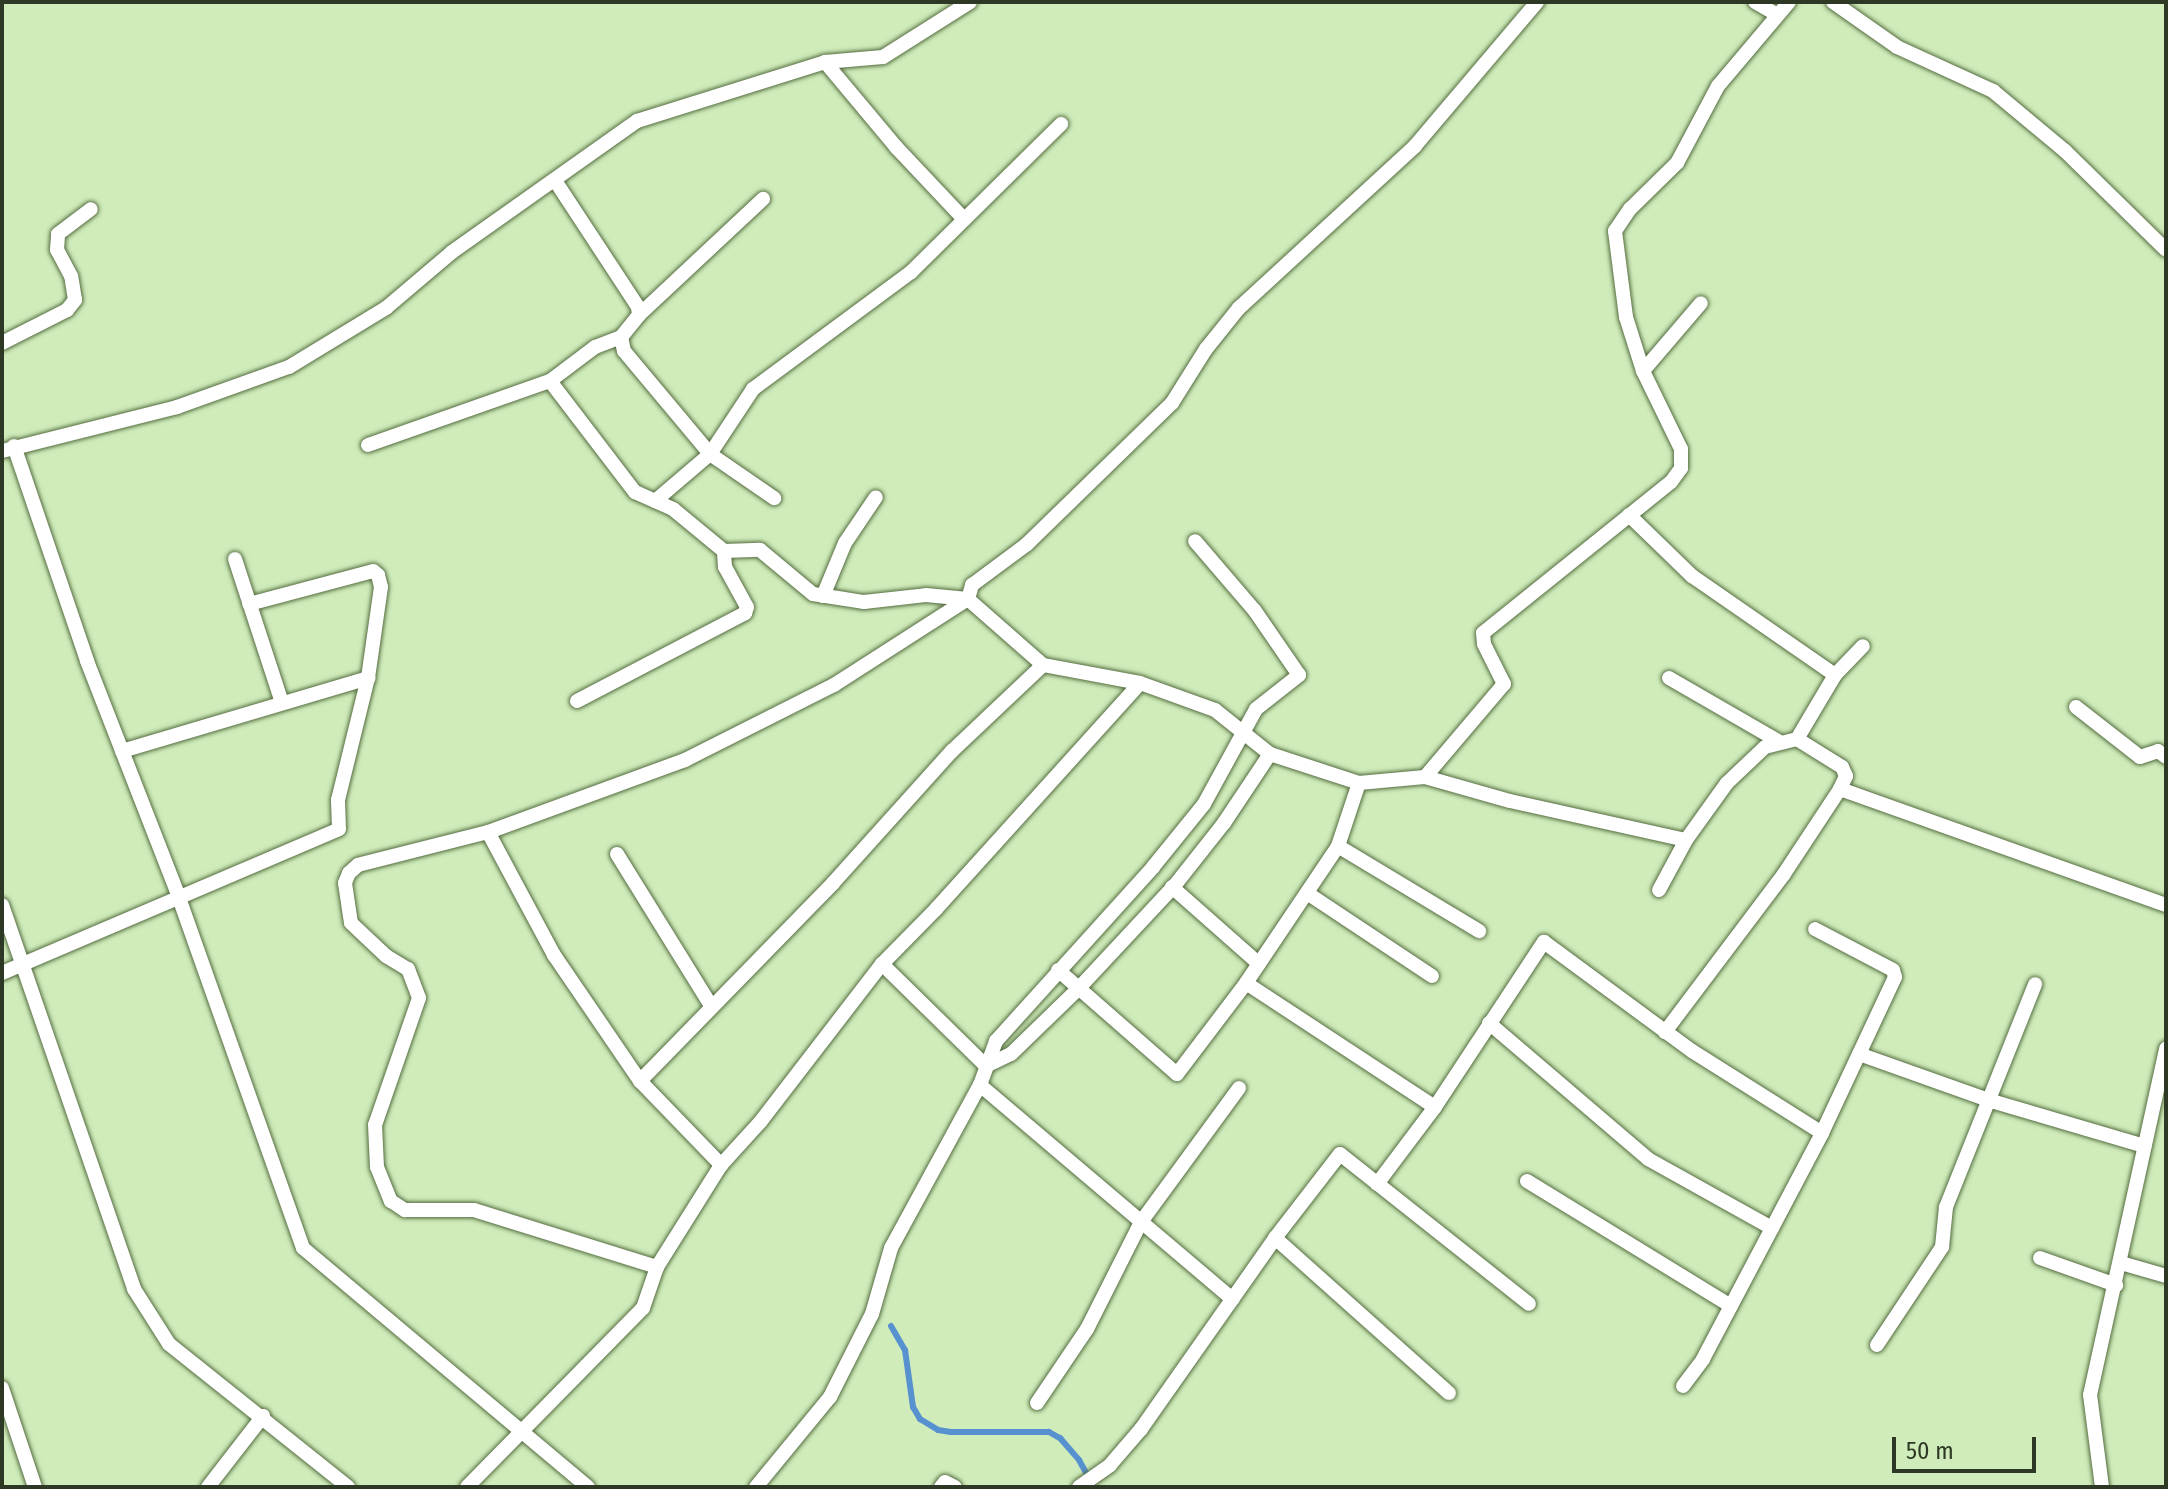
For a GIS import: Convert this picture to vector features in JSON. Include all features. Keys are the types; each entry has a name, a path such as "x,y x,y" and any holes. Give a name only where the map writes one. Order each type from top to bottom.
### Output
{"street":[{"path":"588,1487 303,1248 178,895 8,448 177,407 289,367 386,308 452,252 556,182 637,121 825,62 883,57 970,2"},
{"path":"657,1267 474,1210 405,1210 391,1201 377,1167 375,1125 419,998 408,969 386,956 351,923 345,883 349,873 358,865 488,832 685,760 834,685 968,599 972,585 1049,525 1172,403 1206,349 1239,308 1415,146 1537,2"},
{"path":"1755,2 1776,14"},
{"path":"1425,777 1504,684 1484,644 1483,633 1671,482 1681,468 1681,449 1643,371 1626,317 1615,231 1630,209 1677,163 1718,86 1789,2"},
{"path":"1833,2 1897,47 1993,91 2065,151 2166,250"},
{"path":"825,62 896,147 963,218"},
{"path":"655,501 710,454 753,389 911,272 1061,124"},
{"path":"556,182 638,307 639,315"},
{"path":"368,445 550,381 595,347 621,337 639,315 763,199"},
{"path":"2,343 67,310 75,300 71,276 57,250 58,234 91,209"},
{"path":"1643,371 1701,303"},
{"path":"621,337 624,351 710,454 774,498"},
{"path":"550,381 635,492 673,509 724,551 760,550 813,594 864,602 926,595 968,599 1043,665 1140,683 1215,710 1270,754 1359,783 1425,777 1510,801 1686,840"},
{"path":"823,596 845,543 876,497"},
{"path":"1629,515 1692,576 1835,675"},
{"path":"756,1487 830,1397 872,1314 891,1248 980,1085 996,1041 1153,867 1204,804 1256,709 1299,675 1255,611 1195,541"},
{"path":"577,701 745,613 747,607 725,567 724,551"},
{"path":"235,559 282,703"},
{"path":"2,973 178,895 339,829 338,800 368,678 381,587 373,571 249,604"},
{"path":"1797,739 1835,675 1863,646"},
{"path":"640,1081 833,883 952,751 1043,665"},
{"path":"122,751 368,678"},
{"path":"1669,678 1778,741"},
{"path":"467,1487 643,1308 657,1267 721,1165 761,1121 882,964 936,909 1140,683"},
{"path":"2076,707 2140,757 2158,751 2166,757"},
{"path":"1659,890 1686,840 1727,783 1765,747 1778,741 1797,739 1842,767 1846,776 1840,789 1784,874 1665,1032"},
{"path":"986,1066 1011,1054 1079,988 1173,886 1224,823 1270,754"},
{"path":"1058,970 1174,1074 1246,983 1338,846 1359,783"},
{"path":"1840,789 2166,905"},
{"path":"488,832 554,955 640,1081 721,1165"},
{"path":"1338,846 1479,931"},
{"path":"617,854 712,1007"},
{"path":"1153,867 1259,964"},
{"path":"1307,893 1432,976"},
{"path":"2,905 92,1159 134,1289 169,1344 263,1416 348,1487"},
{"path":"1683,1386 1703,1359 1822,1133 1895,974 1815,929"},
{"path":"1377,1184 1435,1107 1544,942 1665,1032 1822,1133"},
{"path":"882,964 986,1066"},
{"path":"1246,983 1435,1107"},
{"path":"1877,1345 1942,1247 1946,1207 2035,984"},
{"path":"1489,1023 1648,1159 1772,1228"},
{"path":"2102,1487 2090,1395 2144,1146 2161,1101 2166,1048"},
{"path":"1859,1054 1988,1100 2144,1146"},
{"path":"980,1085 1232,1299"},
{"path":"1037,1403 1087,1329 1141,1222 1239,1088"},
{"path":"1079,1487 1097,1476 1141,1429 1275,1238 1340,1154 1529,1304"},
{"path":"1527,1181 1731,1306"},
{"path":"1275,1238 1449,1393"},
{"path":"2040,1258 2116,1285"},
{"path":"2121,1263 2166,1276"},
{"path":"2,1388 35,1487"},
{"path":"208,1487 263,1416"},
{"path":"941,1487 945,1482 955,1487"}],"waterway":[{"path":"891,1326 905,1350 913,1407 920,1419 938,1430 951,1432 1049,1432 1060,1438 1079,1460 1094,1487"}]}
